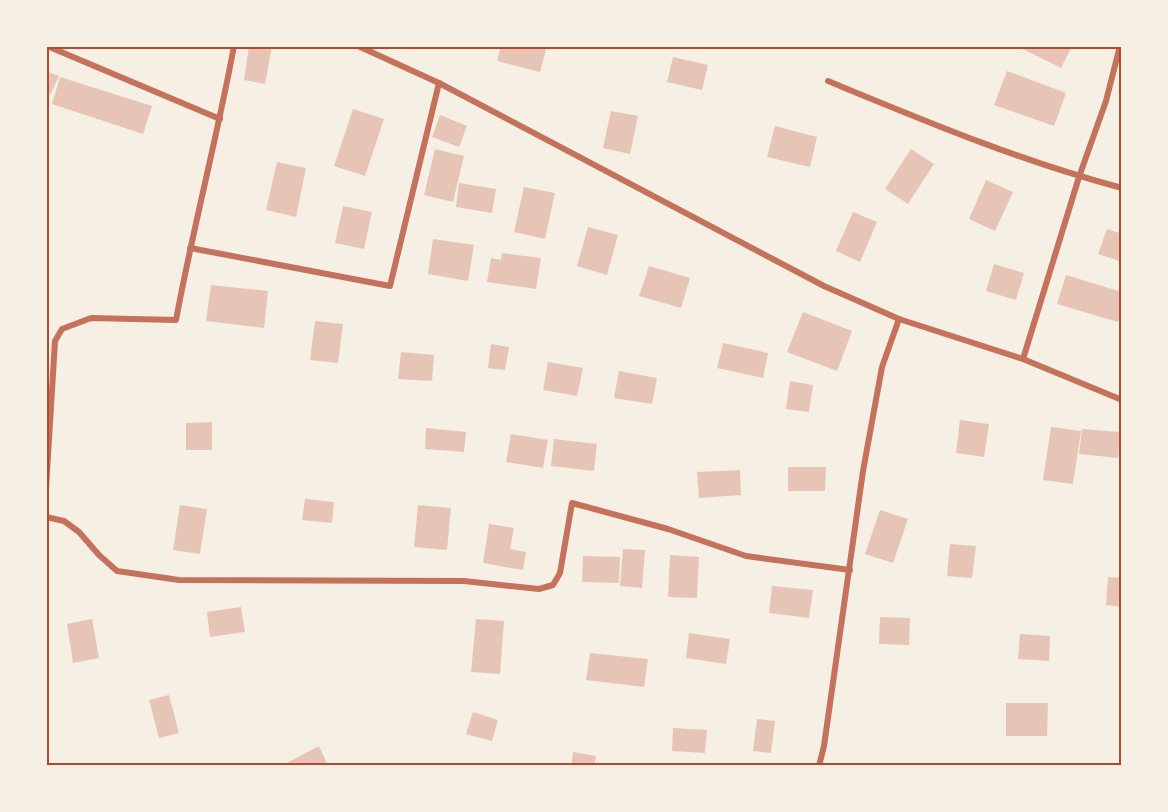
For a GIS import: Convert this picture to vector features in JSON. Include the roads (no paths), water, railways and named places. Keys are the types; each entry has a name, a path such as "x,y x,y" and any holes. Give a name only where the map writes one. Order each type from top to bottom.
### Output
{"street":[{"path":"47,46 220,120"},
{"path":"46,488 56,341 62,329 91,318 176,320 234,46"},
{"path":"358,46 440,83 824,286 899,319 1023,359 1122,400"},
{"path":"1023,359 1106,101 1120,46"},
{"path":"828,81 970,140 1080,177 1122,188"},
{"path":"190,248 390,286 440,83"},
{"path":"819,765 824,746 863,471 882,366 899,319"},
{"path":"46,517 64,521 79,532 99,555 117,570 179,580 464,581 538,589 553,585 560,573 572,503 668,529 746,556 850,570"}]}
